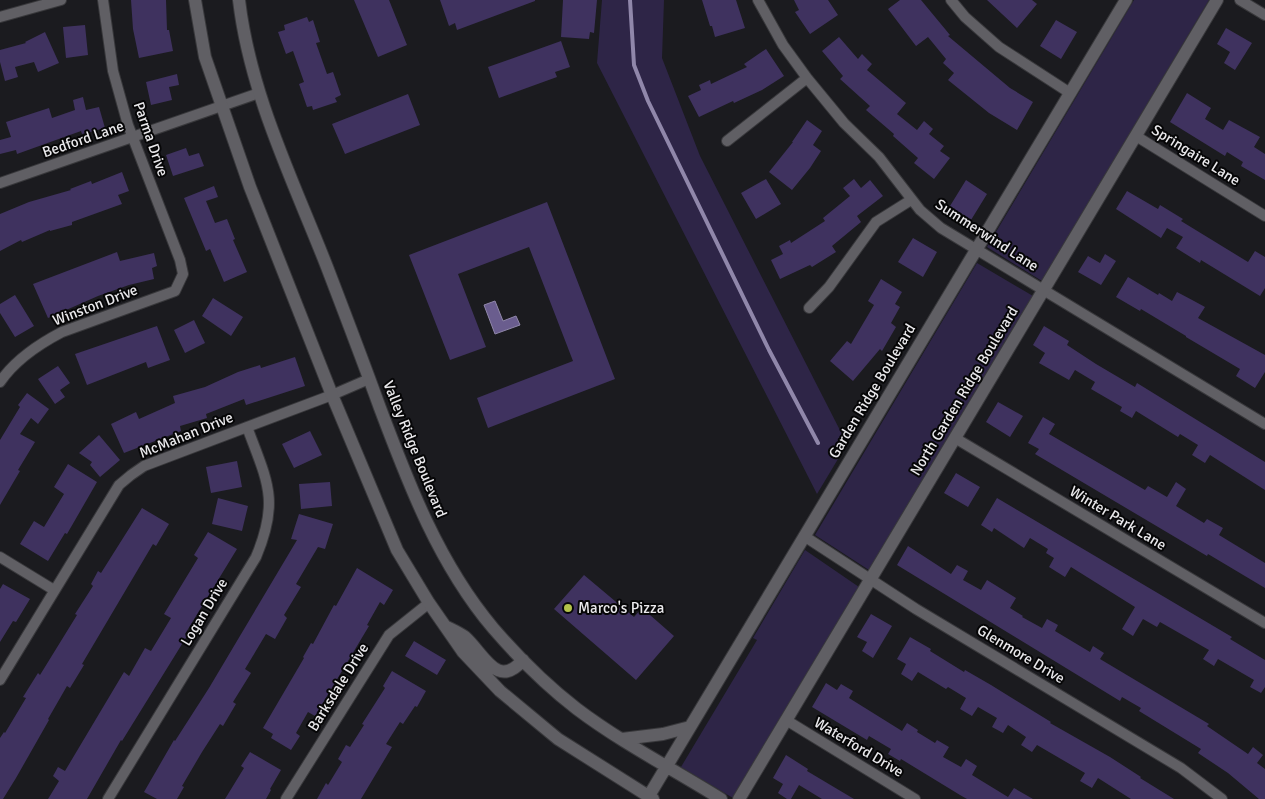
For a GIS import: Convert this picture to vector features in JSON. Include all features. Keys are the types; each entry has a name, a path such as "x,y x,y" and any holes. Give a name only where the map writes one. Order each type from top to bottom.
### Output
{"main road":[{"path":"195,0 205,57 250,187 332,396 397,550 463,652 510,701 558,738 649,798"},
{"name":"Valley Ridge Boulevard","path":"239,0 260,93 407,478 428,526 470,598 523,660 577,709 622,739 721,799"},
{"name":"Garden Ridge Boulevard","path":"649,798 1126,0"},
{"name":"North Garden Ridge Boulevard","path":"740,799 1217,0"},
{"path":"445,626 464,636 496,670 502,672 510,671 523,660"},
{"path":"622,739 663,734 690,727"}],"street":[{"path":"0,17 61,0"},
{"name":"Parma Drive","path":"103,0 113,71 133,138 180,260 183,274 180,282"},
{"name":"Summerwind Lane","path":"758,0 783,45 807,78 844,123 879,157 911,200 941,228 1265,424"},
{"path":"951,0 965,17 999,47 1070,93"},
{"path":"1240,0 1265,15"},
{"path":"728,141 807,78"},
{"name":"Bedford Lane","path":"0,182 260,93"},
{"name":"Springaire Lane","path":"1136,136 1265,216"},
{"path":"809,308 829,287 876,222 911,200"},
{"name":"Winston Drive","path":"0,382 14,365 47,340 62,332 175,291 180,282"},
{"name":"McMahan Drive","path":"0,680 119,485 131,474 144,466 332,396 369,379"},
{"name":"Logan Drive","path":"108,799 256,557 265,534 270,496 266,478 247,427"},
{"name":"Winter Park Lane","path":"955,438 1265,623"},
{"name":"Glenmore Drive","path":"804,536 870,580 1181,768 1222,799"},
{"path":"0,556 54,590"},
{"name":"Barksdale Drive","path":"286,799 389,635 429,602"},
{"name":"Waterford Drive","path":"786,720 916,799"}],"shaded area":[{"path":"602,0 664,0 662,58 700,156 847,444 817,494 597,63"},
{"path":"1134,0 1209,0 1042,281 987,247"},
{"path":"977,263 1033,296 869,570 815,535"},
{"path":"495,301 503,321 516,316 520,325 495,334 484,305"},
{"path":"805,550 859,587 733,798 681,767 757,640 753,638"}],"building":[{"path":"131,0 166,0 167,30 169,30 173,51 139,58 133,29"},
{"path":"354,0 389,0 407,45 378,57"},
{"path":"440,0 535,1 457,30 455,23 449,26"},
{"path":"563,0 597,0 594,33 590,32 589,39 561,37"},
{"path":"702,0 736,0 745,28 715,37"},
{"path":"794,0 828,0 838,15 810,34 795,12 799,10"},
{"path":"900,0 921,0 950,35 948,36 1010,88 1033,102 1017,130 989,113 948,80 954,73 943,63 946,59 928,37 916,46 888,9"},
{"path":"987,0 1032,0 1037,4 1017,28"},
{"path":"307,17 309,22 313,20 320,42 316,43 327,74 333,72 341,95 335,98 337,102 313,110 312,106 307,107 299,84 304,82 293,51 286,54 278,32 285,30 284,25"},
{"path":"1056,20 1077,32 1061,59 1040,46"},
{"path":"85,25 88,55 66,58 63,27"},
{"path":"1226,28 1252,43 1235,70 1224,63 1230,52 1217,44"},
{"path":"45,32 59,63 38,72 34,62 15,67 18,77 5,81 0,62 0,50 26,43"},
{"path":"839,37 858,59 862,54 872,64 867,70 906,103 897,114 917,130 924,121 933,129 929,134 944,146 940,151 950,158 934,179 914,163 918,158 866,110 870,106 840,79 843,76 822,51"},
{"path":"561,41 570,67 555,72 557,77 499,98 488,67"},
{"path":"766,49 784,76 762,90 699,117 688,96 701,90 699,85 710,80 711,84 747,67 744,64"},
{"path":"177,74 179,85 169,87 172,100 151,105 146,82"},
{"path":"1187,93 1211,108 1205,119 1223,130 1229,120 1260,137 1254,147 1265,154 1265,180 1241,166 1243,162 1227,152 1225,156 1170,122"},
{"path":"408,94 420,125 345,154 332,124"},
{"path":"83,97 86,110 99,107 105,128 82,134 81,131 17,154 16,150 0,154 0,140 11,137 6,122 49,108 52,118 75,110 73,100"},
{"path":"807,120 822,131 813,145 821,151 792,190 769,172 793,142"},
{"path":"186,148 189,156 199,153 204,166 173,176 166,155"},
{"path":"122,172 129,191 118,195 122,204 72,222 72,225 50,230 22,242 21,240 0,251 0,214 29,202 71,190 91,181 92,184"},
{"path":"766,179 781,204 756,219 741,193"},
{"path":"854,179 861,188 870,180 883,196 857,216 861,222 832,246 836,252 812,267 810,265 780,279 771,260 783,254 779,246 790,240 791,243 825,221 823,218 850,196 843,188"},
{"path":"966,180 987,194 971,220 950,206"},
{"path":"214,186 218,197 206,201 215,223 227,219 235,239 233,240 247,272 224,282 210,249 206,251 184,198"},
{"path":"1127,191 1158,209 1160,205 1183,219 1181,221 1248,262 1255,251 1265,257 1265,288 1260,296 1201,260 1200,263 1176,248 1183,237 1167,228 1161,238 1116,209"},
{"path":"547,202 615,379 488,428 477,398 573,361 529,247 458,274 486,347 450,360 409,255"},
{"path":"913,238 937,252 923,277 898,262"},
{"path":"117,252 120,261 154,253 157,266 152,268 154,279 129,285 98,296 48,318 33,284"},
{"path":"1105,254 1116,261 1101,285 1078,272 1088,256 1100,263"},
{"path":"1128,277 1172,301 1177,292 1205,307 1198,318 1265,355 1265,372 1255,388 1236,376 1240,369 1141,309 1140,311 1116,297"},
{"path":"881,279 902,292 895,304 900,307 891,323 896,327 882,351 880,349 853,381 830,361 847,341 851,344 874,305 868,301"},
{"path":"15,295 34,326 15,337 0,313 0,304"},
{"path":"213,298 243,317 231,336 202,316"},
{"path":"194,320 205,343 185,353 174,330"},
{"path":"157,326 170,360 148,368 146,362 87,385 75,354"},
{"path":"1044,326 1069,341 1067,345 1096,364 1135,387 1137,383 1265,462 1265,490 1210,455 1205,463 1192,455 1198,445 1180,434 1178,437 1136,411 1132,418 1120,411 1122,407 1091,389 1095,382 1075,370 1069,380 1039,363 1045,353 1033,345"},
{"path":"295,357 305,386 246,405 244,399 206,414 207,418 180,426 181,431 124,453 111,424 136,412 139,419 175,403 173,396 205,387 238,372 260,365 261,368"},
{"path":"58,366 70,383 60,390 65,397 55,404 38,379"},
{"path":"27,393 49,409 38,424 31,418 20,434 35,442 0,505 0,440 20,407 18,405"},
{"path":"998,402 1023,416 1010,437 986,422"},
{"path":"1043,417 1055,424 1049,434 1145,490 1148,486 1167,497 1176,482 1186,489 1176,506 1204,523 1207,519 1223,528 1219,535 1265,563 1265,588 1208,554 1207,556 1035,454 1039,449 1028,443"},
{"path":"310,431 322,455 294,468 282,444"},
{"path":"99,435 120,460 100,477 90,465 92,462 79,453"},
{"path":"237,461 242,487 211,493 206,467"},
{"path":"68,464 97,482 67,534 65,533 48,561 20,544 34,521 44,527 64,494 54,487"},
{"path":"956,473 980,487 968,507 944,493"},
{"path":"330,482 332,506 301,509 299,484"},
{"path":"218,498 248,506 242,531 212,524"},
{"path":"997,498 1232,637 1230,639 1265,660 1265,687 1261,693 1250,687 1254,680 1218,659 1214,666 1203,659 1209,650 1160,622 1157,627 1143,619 1133,636 1122,629 1135,607 1071,567 1065,577 1049,567 1054,558 1046,553 1048,549 1030,538 1024,548 994,528 992,532 981,525"},
{"path":"142,508 169,524 156,546 153,544 82,664 84,665 70,688 67,686 16,778 3,799 0,799 0,738 26,698 23,697 38,673 40,675 77,615 75,614 93,586 91,584 98,571 101,573"},
{"path":"299,514 333,524 325,549 318,547 296,584 301,587 284,615 287,618 275,639 266,634 245,669 251,673 233,702 236,704 223,726 220,724 202,752 182,786 184,787 177,799 157,799 144,792 174,740 209,688 297,540 291,539"},
{"path":"208,532 237,549 185,634 187,636 121,740 87,799 48,799 59,781 53,776 58,767 65,771 124,672 129,676 145,648 151,651 171,618 164,614 198,558 194,555"},
{"path":"908,546 951,574 957,565 968,571 963,580 981,590 987,580 1016,598 1010,608 1022,617 1042,628 1047,619 1058,625 1055,631 1090,652 1093,646 1104,653 1100,659 1209,724 1207,726 1248,754 1253,747 1263,755 1257,763 1265,769 1265,799 1259,799 1228,773 1198,753 1201,749 1139,711 1141,708 1122,697 1120,701 897,565"},
{"path":"357,568 393,590 384,605 380,602 367,625 369,626 315,716 308,712 296,733 300,736 291,750 271,738 273,734 263,728 311,643 313,644"},
{"path":"584,575 634,617 642,608 674,636 636,680 554,609"},
{"path":"3,584 30,599 16,622 13,621 0,642 0,589"},
{"path":"871,614 892,626 873,658 862,651 867,642 857,637"},
{"path":"910,637 964,672 965,670 991,685 1050,723 1110,757 1174,799 1131,799 1098,778 1092,788 1080,781 1085,773 1037,745 1032,752 1021,745 1026,737 1008,725 1003,733 992,727 997,718 978,707 972,716 960,709 966,698 948,687 946,689 918,672 912,681 901,674 906,664 897,659"},
{"path":"414,641 446,660 437,675 405,656"},
{"path":"392,671 426,691 417,707 415,706 403,724 400,722 386,744 392,747 361,799 317,799 326,783 328,785 342,762 338,759 346,745 350,747 364,725 362,724 385,688 383,686"},
{"path":"826,683 837,690 841,684 853,691 849,698 902,731 907,723 918,730 917,732 935,743 937,740 949,747 943,757 961,767 966,759 977,766 972,775 1008,797 1014,788 1033,799 967,799 901,759 900,761 888,754 891,749 869,736 867,740 812,707"},
{"path":"250,752 281,770 271,790 266,799 225,799 244,768 241,766"},
{"path":"786,755 808,769 807,771 854,799 822,799 799,785 791,799 787,799 778,793 783,784 773,778"}],"waterway":[{"path":"630,0 634,65 648,101 769,350 818,443"}],"place":[{"name":"Marco's Pizza","path":"568,608"}]}
